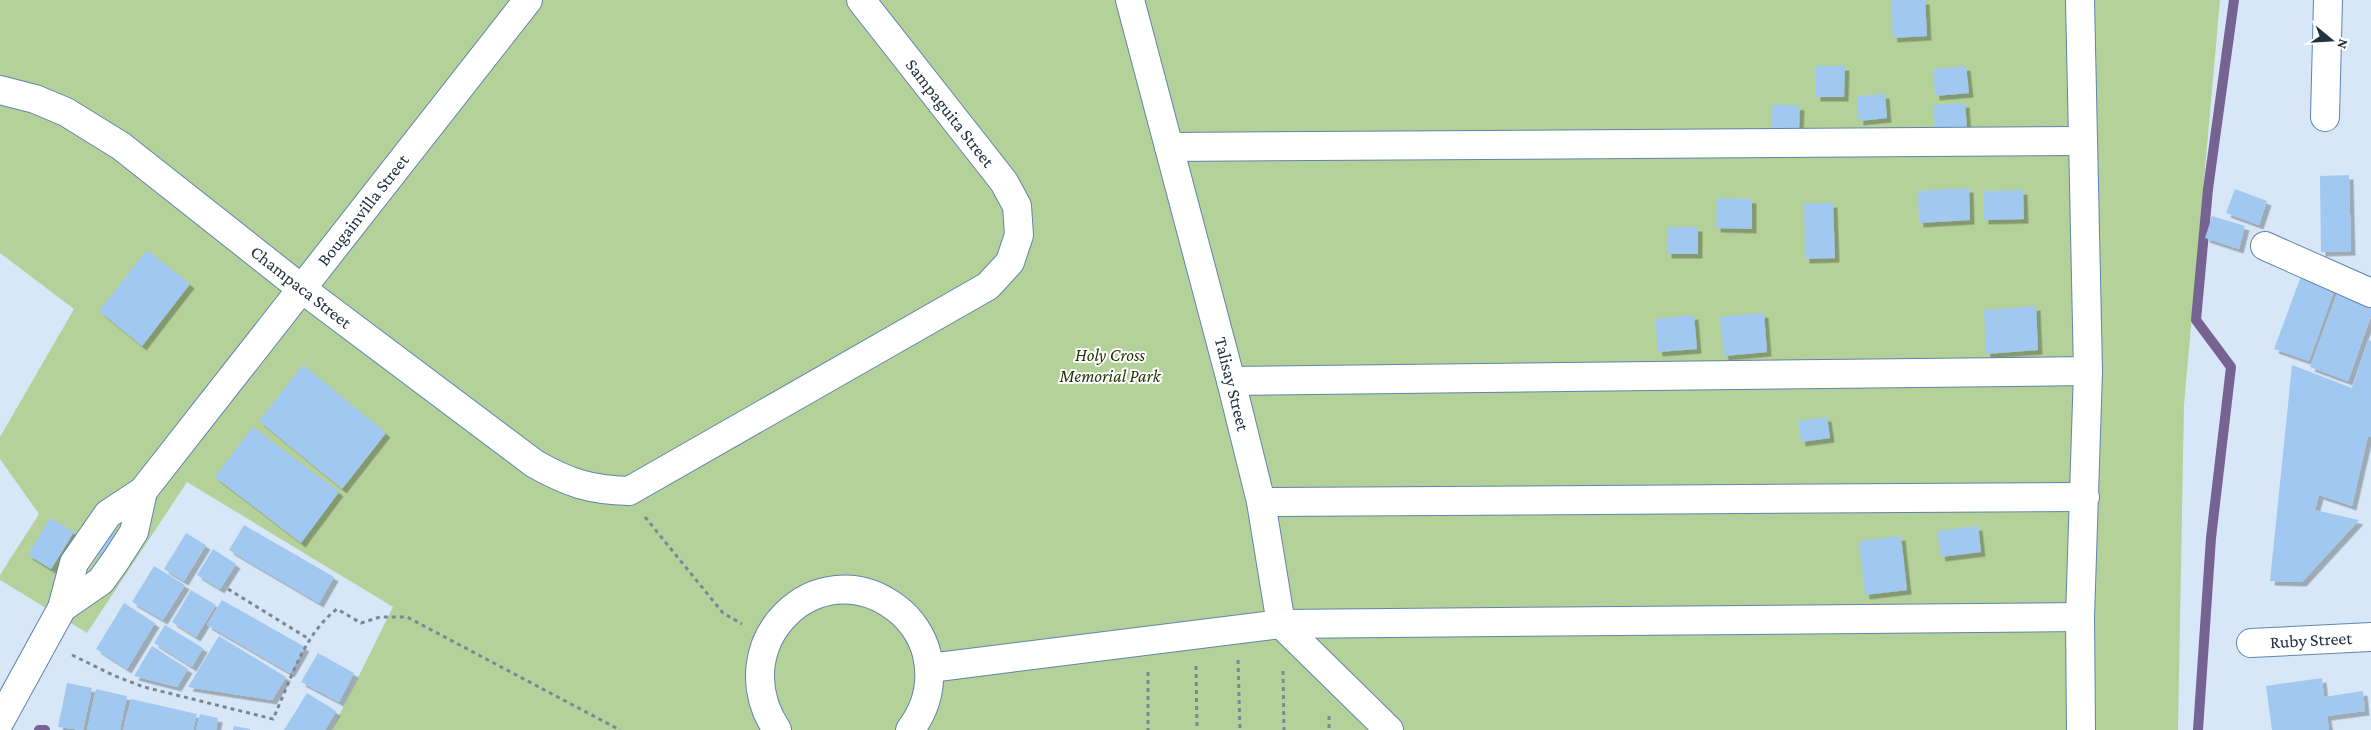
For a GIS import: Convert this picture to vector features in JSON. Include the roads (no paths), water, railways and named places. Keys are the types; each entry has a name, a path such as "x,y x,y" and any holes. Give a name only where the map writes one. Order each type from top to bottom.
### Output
{"street":[{"name":"Bougainvilla Street","path":"0,721 62,608 100,581 134,532 143,491 528,0"},
{"name":"Sampaguita Street","path":"628,491 988,286 1010,262 1019,235 1017,206 1004,182 861,0"},
{"name":"Talisay Street","path":"1130,0 1231,381 1261,502 1281,624"},
{"path":"2080,0 2088,370 2080,617 2081,730"},
{"path":"2325,117 2328,0"},
{"name":"Champaca Street","path":"0,90 35,99 66,112 121,146 302,289 535,464 564,480 600,490 628,491"},
{"path":"1169,148 2083,141"},
{"path":"2265,246 2371,293"},
{"path":"1231,381 2088,370"},
{"path":"1261,502 2085,497"},
{"path":"777,730 769,717 762,698 759,678 761,658 768,639 778,622 792,608 810,598 830,592 856,592 887,602 904,614 916,630 925,648 930,668 926,704 910,730"},
{"path":"930,668 1281,624 2080,617"},
{"path":"1281,624 1389,730"},
{"name":"Ruby Street","path":"2251,644 2371,637"}],"waterway":[{"path":"2198,730 2211,538 2231,367 2196,320 2208,189 2234,0"},
{"path":"39,730 45,730"}],"park label":[{"name":"Holy Cross Memorial Park","path":"1110,365"}]}
